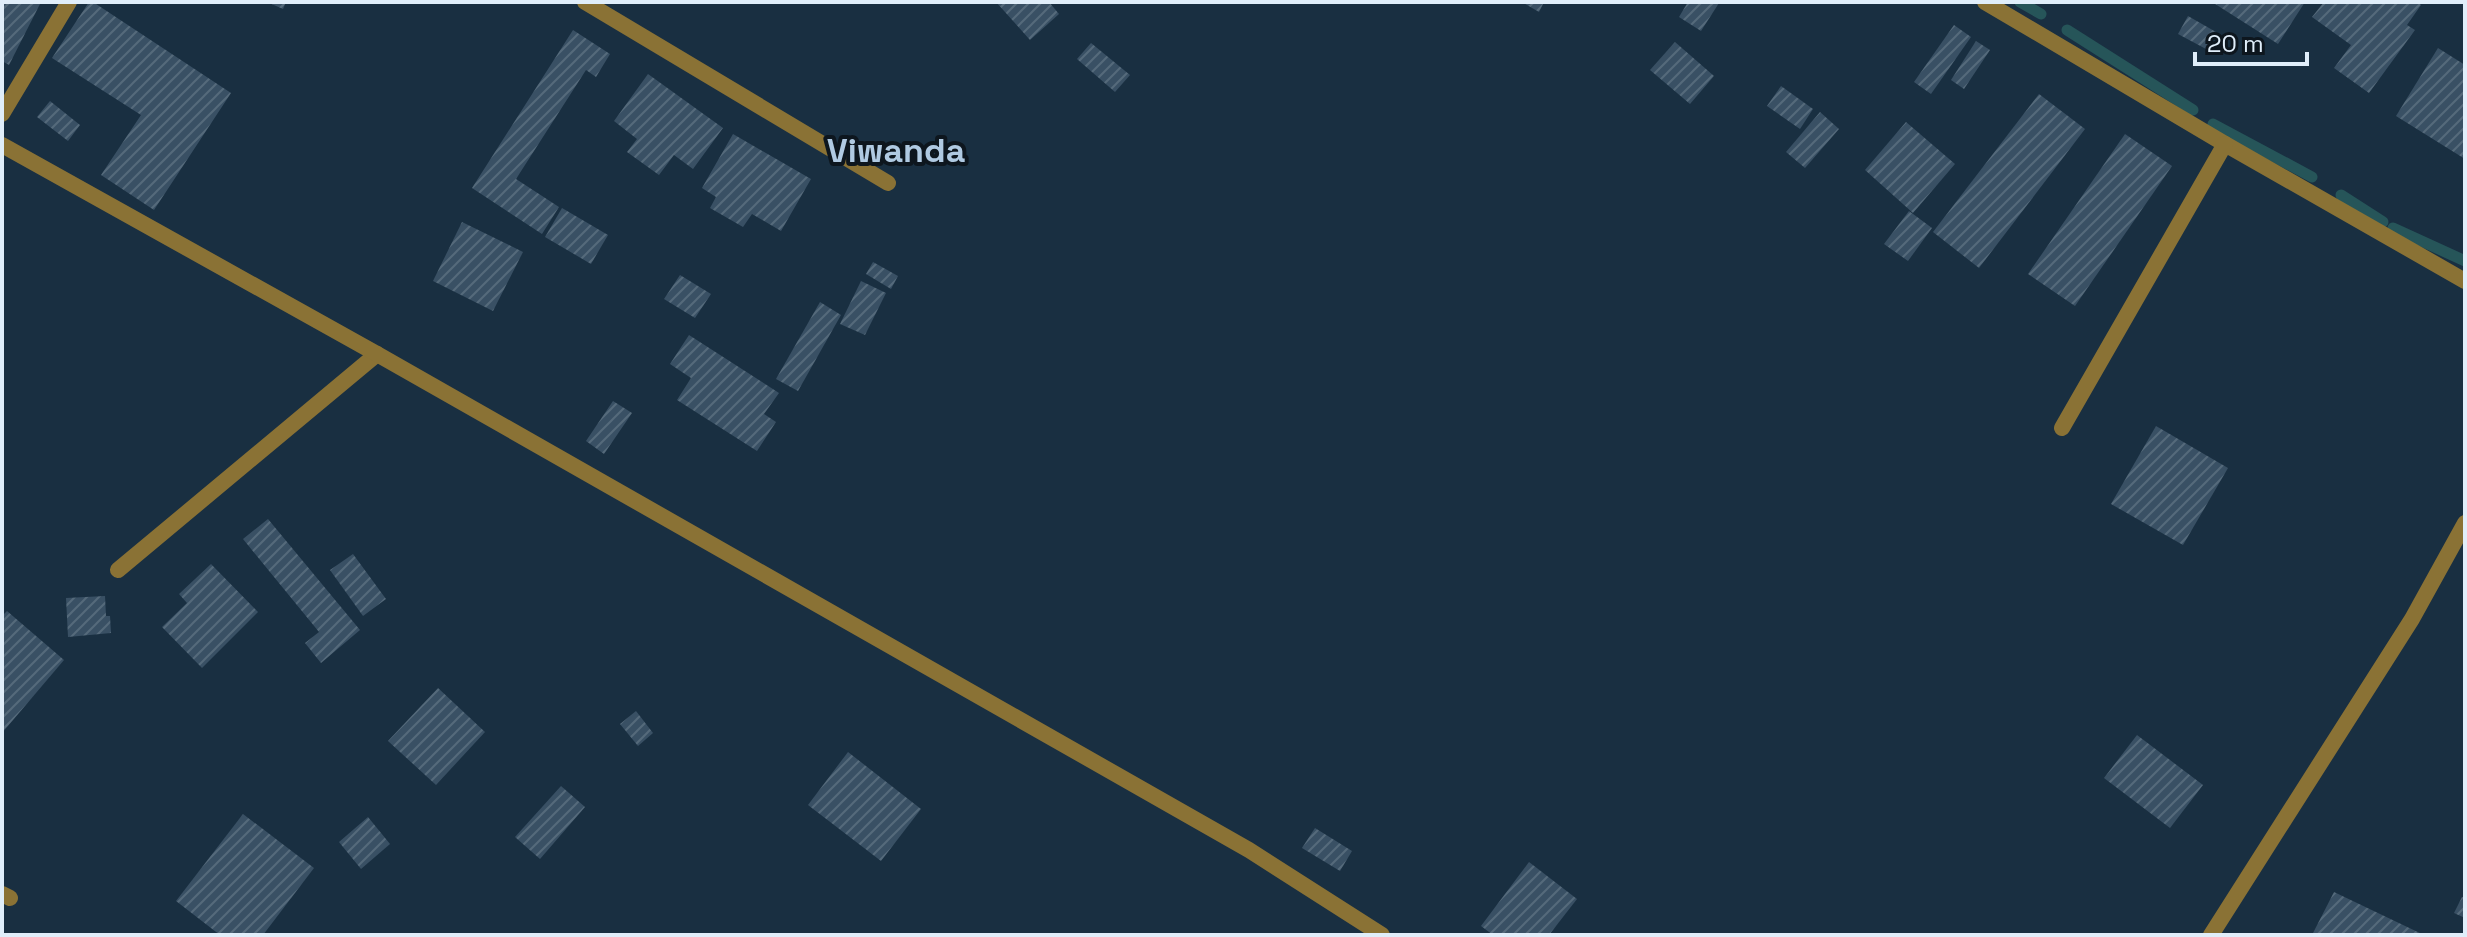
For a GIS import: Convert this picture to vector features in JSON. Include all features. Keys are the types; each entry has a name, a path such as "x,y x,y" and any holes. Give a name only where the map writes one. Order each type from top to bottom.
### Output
{"street":[{"path":"2,114 69,2"},
{"path":"585,2 888,183"},
{"path":"1985,2 2465,281"},
{"path":"2062,428 2225,144"},
{"path":"2,145 377,354 1249,850 1382,935"},
{"path":"118,570 377,354"},
{"path":"2211,935 2412,619 2465,523"}],"building":[{"path":"2,2 41,2 9,65 2,61"},
{"path":"89,2 231,93 154,210 101,175 141,115 52,58"},
{"path":"267,2 286,2 283,9"},
{"path":"996,2 1049,2 1059,14 1030,40"},
{"path":"1522,2 1544,2 1539,12"},
{"path":"1688,2 1719,3 1701,31 1679,17"},
{"path":"2212,2 2305,2 2278,44"},
{"path":"2324,2 2417,2 2421,5 2407,25 2415,30 2369,93 2334,68 2351,45 2312,17"},
{"path":"2188,16 2216,32 2206,49 2178,34"},
{"path":"1954,25 1971,37 1931,94 1914,82"},
{"path":"573,30 610,54 596,77 586,70 516,179 559,207 542,234 472,188"},
{"path":"1976,41 1990,50 1964,89 1951,80"},
{"path":"1675,42 1714,76 1690,104 1650,70"},
{"path":"1091,43 1130,75 1115,92 1077,59"},
{"path":"2438,48 2465,65 2465,159 2396,116"},
{"path":"648,74 723,128 693,169 674,155 659,175 627,152 637,139 614,121"},
{"path":"1781,86 1813,109 1800,129 1767,106"},
{"path":"2039,94 2085,129 1979,268 1933,232"},
{"path":"50,101 80,125 68,141 37,117"},
{"path":"1820,112 1839,129 1805,168 1786,152"},
{"path":"1906,122 1955,164 1913,213 1865,170"},
{"path":"733,134 811,179 781,231 752,214 743,227 710,208 716,197 702,188"},
{"path":"2125,134 2172,166 2075,306 2028,274"},
{"path":"562,208 608,235 591,264 545,237"},
{"path":"1909,211 1932,228 1908,261 1884,244"},
{"path":"462,222 523,252 493,311 433,281"},
{"path":"873,262 898,276 891,289 866,274"},
{"path":"680,275 711,294 695,318 664,299"},
{"path":"861,281 886,293 865,335 840,324"},
{"path":"820,302 841,315 798,391 776,379"},
{"path":"689,335 779,393 764,414 776,422 757,451 677,400 691,378 670,364"},
{"path":"613,401 632,413 604,454 586,441"},
{"path":"2156,426 2228,468 2183,545 2111,504"},
{"path":"268,519 360,630 321,663 305,643 319,632 243,539"},
{"path":"353,554 386,599 363,616 330,570"},
{"path":"211,564 258,612 202,668 162,627 187,603 179,594"},
{"path":"105,596 111,633 68,637 66,598"},
{"path":"7,611 64,660 2,733 2,616"},
{"path":"438,688 485,732 436,785 388,741"},
{"path":"636,711 653,733 638,746 620,724"},
{"path":"2137,735 2203,785 2170,828 2104,778"},
{"path":"848,752 921,809 881,861 808,805"},
{"path":"561,786 585,807 540,859 515,837"},
{"path":"243,814 314,868 263,935 220,935 176,901"},
{"path":"368,817 390,844 361,869 339,842"},
{"path":"1315,828 1352,851 1340,871 1302,848"},
{"path":"1529,862 1577,899 1549,935 1493,935 1481,926"},
{"path":"2334,892 2424,935 2312,935"},
{"path":"2462,897 2465,898 2465,918 2454,913"}],"waterway":[{"path":"2020,2 2041,14"},
{"path":"2067,30 2193,110"},
{"path":"2213,124 2312,177"},
{"path":"2341,195 2383,222"},
{"path":"2393,228 2465,261"}],"district":[{"name":"Viwanda","path":"896,150"}]}
